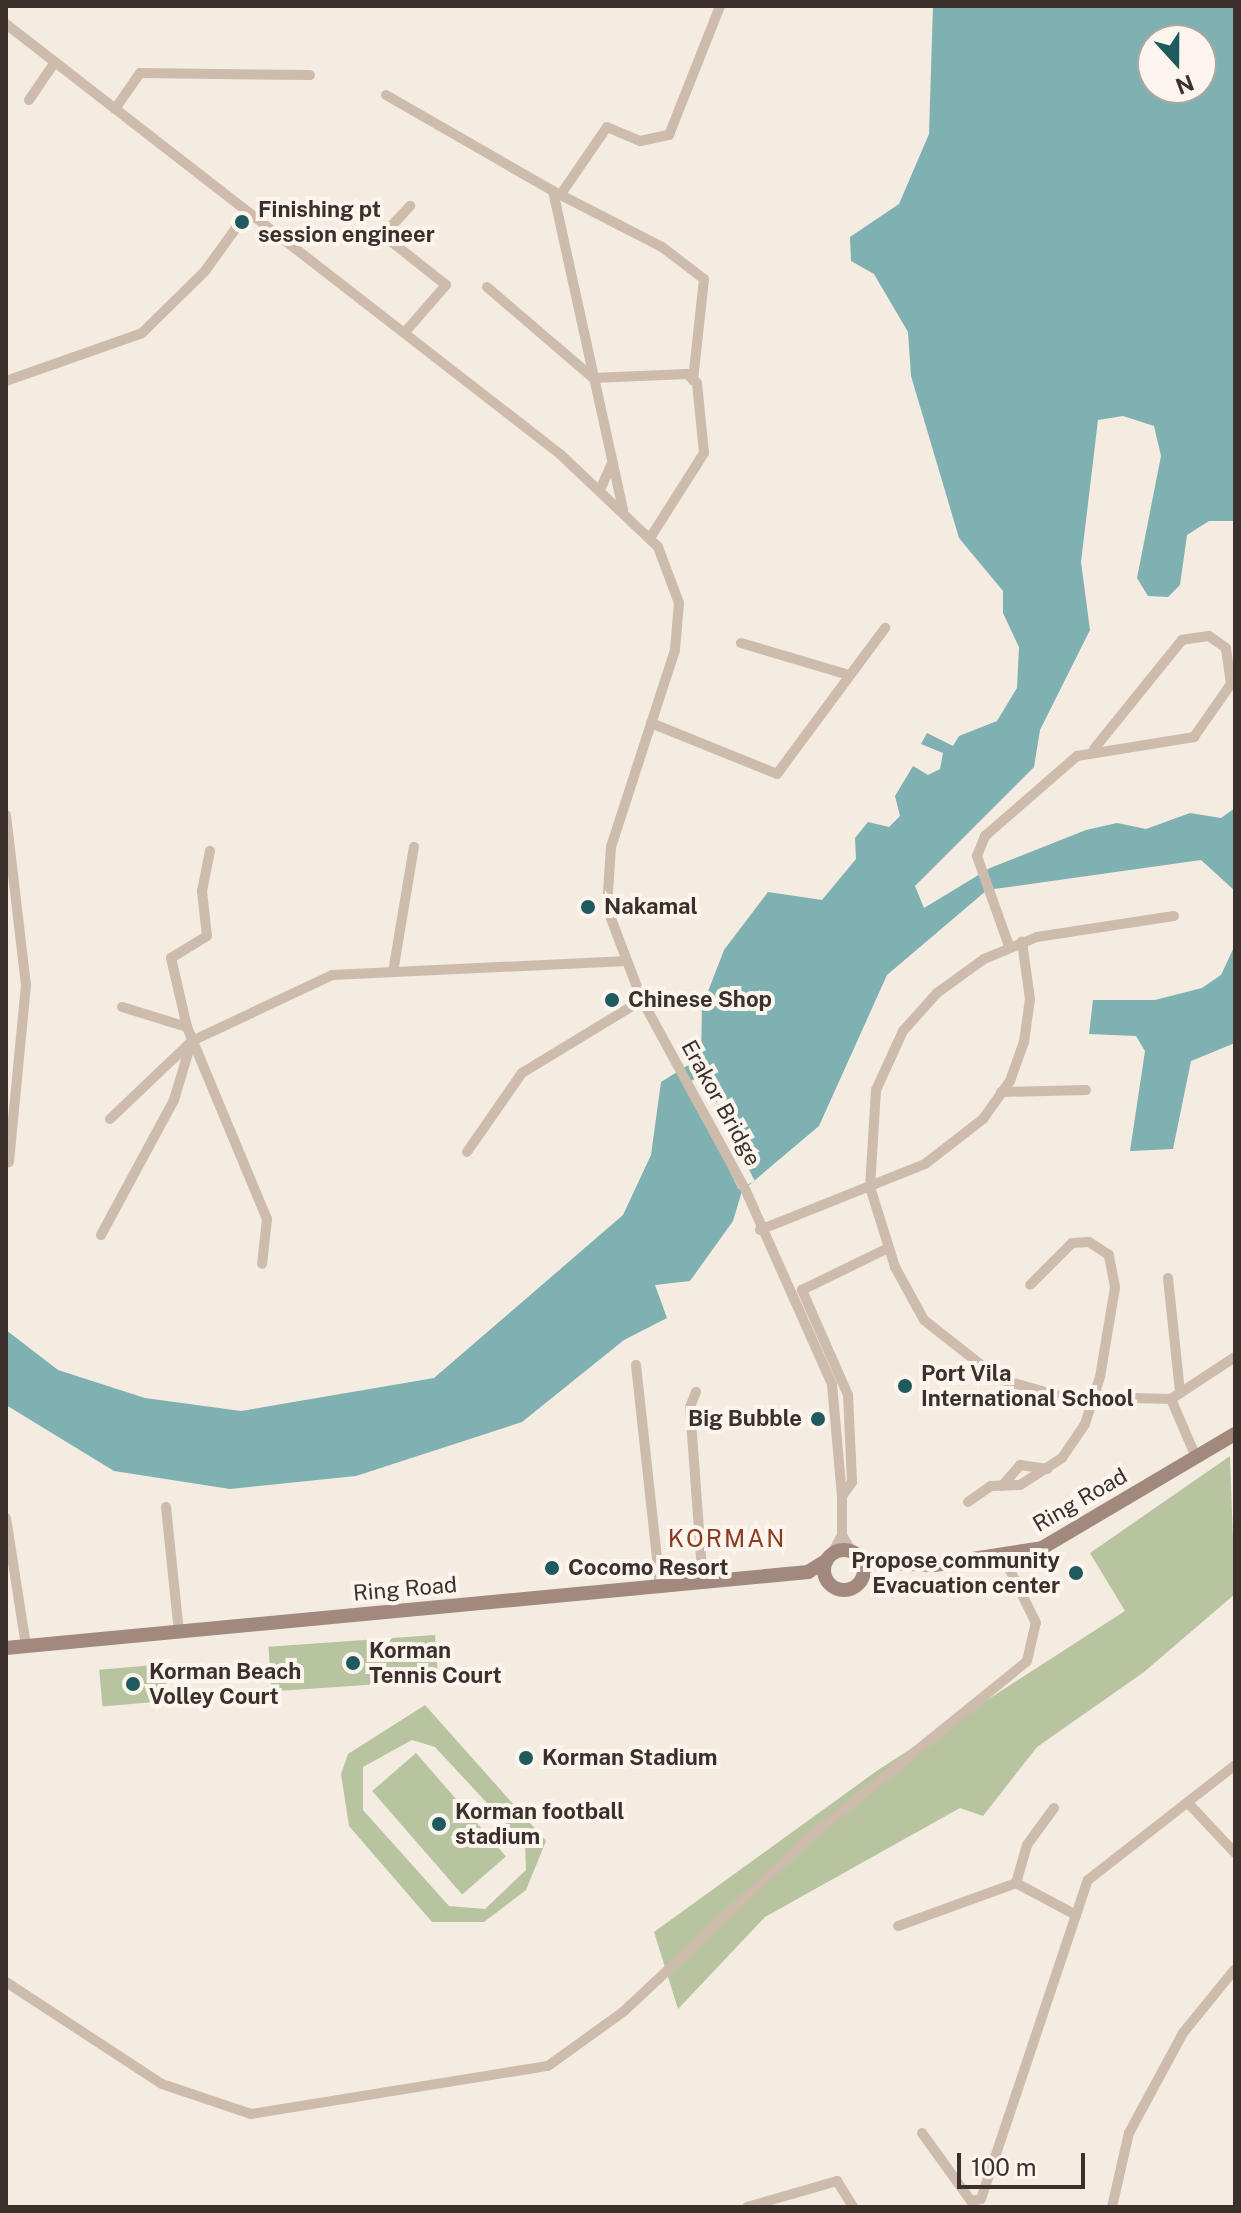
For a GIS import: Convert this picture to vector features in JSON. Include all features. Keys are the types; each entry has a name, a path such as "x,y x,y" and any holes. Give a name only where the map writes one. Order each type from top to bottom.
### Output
{"main road":[{"name":"Ring Road","path":"862,1580 885,1568 1003,1556 1059,1541 1235,1434"},
{"name":"Ring Road","path":"6,1648 808,1572 830,1557"},
{"path":"808,1572 828,1582 844,1590 862,1580 857,1557 830,1557 828,1582"},
{"name":"Ring Road","path":"857,1557 885,1568"}],"street":[{"path":"623,512 557,193 607,127 640,141 669,135 720,6"},
{"path":"6,24 247,213 406,331 600,490 650,538 700,445 693,380 704,279 662,247 557,193 386,95"},
{"path":"29,100 55,62"},
{"path":"115,109 140,73 310,75"},
{"path":"406,331 446,285 383,235 410,206"},
{"path":"6,381 142,333 205,271 247,213"},
{"path":"487,287 593,378 687,374 693,380"},
{"path":"600,490 612,463"},
{"name":"Erakor Bridge","path":"650,538 679,603 675,650 606,879 609,915 642,1000 746,1191 760,1230 831,1381 837,1414 842,1496"},
{"path":"651,723 774,775 885,628"},
{"path":"1009,946 977,856 985,836 1061,765 1094,749 1194,737 1231,684 1226,648 1209,636 1182,640 1094,749"},
{"path":"741,643 849,675"},
{"path":"6,819 26,985 9,1162"},
{"path":"393,972 414,847"},
{"path":"210,851 202,891 207,936 171,958 192,1041 267,1219 262,1264"},
{"path":"1174,916 1009,946 937,993 903,1031 876,1090 870,1187 888,1248 924,1320 969,1362 1027,1389 1091,1395 1176,1396 1235,1357"},
{"path":"760,1230 870,1187 949,1150 1001,1092 1028,1027 1022,942"},
{"path":"110,1119 192,1041 332,975 627,961"},
{"path":"467,1152 522,1073 642,1000"},
{"path":"122,1007 187,1027"},
{"path":"101,1235 174,1100 192,1041"},
{"path":"1001,1092 1086,1090"},
{"path":"968,1502 1048,1469 1073,1445 1091,1395 1114,1300 1109,1255 1089,1242 1072,1243 1030,1285"},
{"path":"830,1557 842,1535 842,1496 852,1482 850,1413 844,1377 802,1290 888,1248"},
{"path":"1168,1278 1176,1396 1196,1457"},
{"path":"794,1303 806,1299"},
{"path":"811,1340 821,1329"},
{"path":"821,1359 833,1353"},
{"path":"636,1365 660,1587"},
{"path":"831,1381 844,1377"},
{"path":"696,1392 690,1407 703,1583"},
{"path":"837,1414 850,1413"},
{"path":"1002,1486 1020,1465 1048,1469"},
{"path":"166,1507 179,1633"},
{"path":"6,1518 26,1646"},
{"path":"842,1535 857,1557"},
{"path":"6,1982 162,2084 251,2114 495,2079 568,2057 810,1837 1027,1661 1036,1623 1003,1556"},
{"path":"922,2133 971,2201 981,2199 1088,1880 1235,1765"},
{"path":"1189,1804 1235,1853"},
{"path":"1016,1883 1027,1845 1054,1808"},
{"path":"898,1926 1016,1883 1076,1915"},
{"path":"1112,2207 1129,2133 1183,2033 1235,1969"},
{"path":"747,2207 837,2181 853,2207"}],"green space":[{"path":"1230,1456 1235,1594 1144,1672 1037,1747 983,1816 960,1808 765,1917 678,2009 654,1932 878,1770 1125,1611 1090,1553"},
{"name":"Korman Tennis Court","path":"435,1635 438,1680 272,1692 268,1647"},
{"name":"Korman Beach Volley Court","path":"165,1664 168,1701 102,1707 99,1670"},
{"path":"425,1705 546,1841 526,1890 484,1922 432,1922 349,1826 341,1774 348,1754","holes":["412,1740 435,1747 525,1844 526,1870 485,1909 449,1906 363,1810 363,1767"]},
{"name":"Korman football stadium","path":"416,1753 506,1856 462,1894 372,1791"}],"water":[{"path":"933,6 1235,6 1235,521 1209,521 1187,535 1180,585 1168,597 1148,596 1137,578 1161,456 1154,426 1123,416 1098,420 1081,562 1090,630 1040,730 1034,767 915,886 924,908 990,868 1086,830 1117,823 1146,829 1190,813 1221,818 1235,808 1235,891 1201,860 987,890 887,975 819,1126 742,1191 733,1221 690,1281 655,1285 667,1318 624,1340 522,1422 356,1476 230,1489 114,1471 6,1405 6,1330 58,1370 145,1398 241,1411 434,1378 623,1215 651,1155 661,1082 701,1057 702,1007 724,950 768,892 822,900 856,859 855,838 868,822 889,827 900,816 895,796 913,766 928,775 940,769 943,753 921,744 927,733 953,746 959,736 997,721 1017,688 1019,647 1003,613 1003,591 959,538 911,376 908,332 874,274 851,261 850,237 899,204 929,134"},
{"path":"1235,945 1235,1043 1191,1061 1173,1149 1130,1151 1145,1051 1136,1036 1089,1034 1093,1000 1155,1000 1202,988 1221,975"}],"pier":[{"path":"703,1075 755,1181 739,1189 687,1083"}],"place":[{"name":"Finishing pt session engineer","path":"242,222"},
{"name":"Nakamal","path":"588,907"},
{"name":"Chinese Shop","path":"612,1000"},
{"name":"Port Vila International School","path":"905,1386"},
{"name":"Big Bubble","path":"818,1419"},
{"name":"Cocomo Resort","path":"552,1568"},
{"name":"Propose community Evacuation center","path":"1076,1573"},
{"name":"Korman Tennis Court","path":"353,1663"},
{"name":"Korman Beach Volley Court","path":"133,1684"},
{"name":"Korman Stadium","path":"526,1758"},
{"name":"Korman football stadium","path":"439,1824"}],"district":[{"name":"KORMAN","path":"727,1539"}]}
